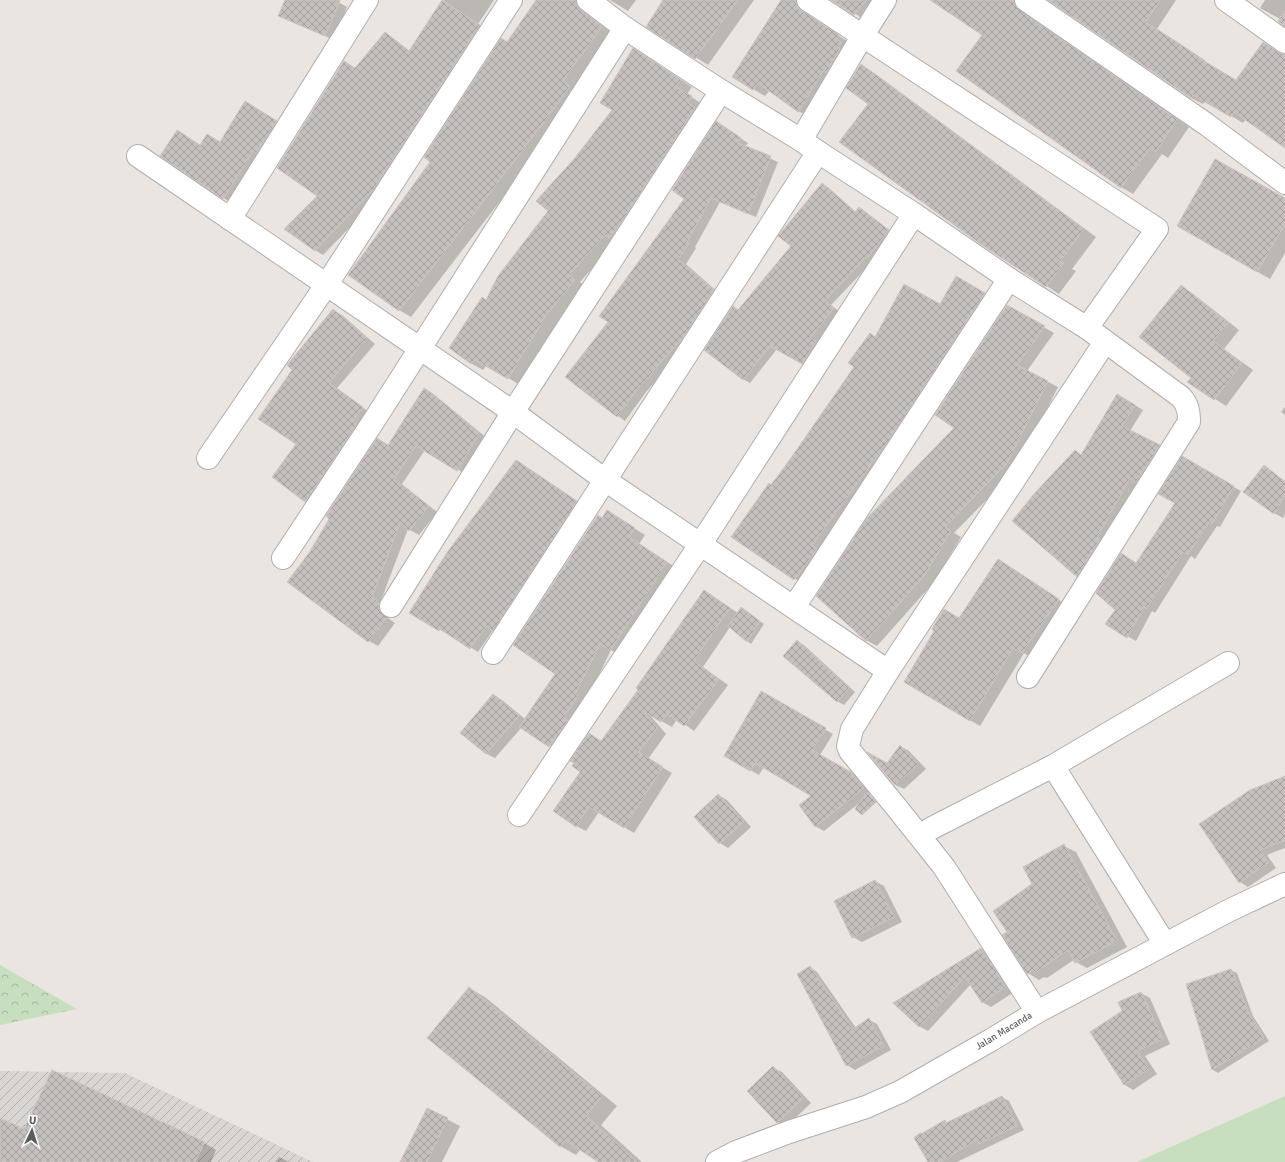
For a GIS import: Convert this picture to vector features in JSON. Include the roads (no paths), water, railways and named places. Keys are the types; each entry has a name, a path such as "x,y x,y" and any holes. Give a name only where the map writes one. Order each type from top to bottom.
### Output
{"street":[{"path":"230,219 367,0"},
{"path":"208,458 327,284 511,0"},
{"path":"588,0 625,28 721,92 809,146 914,214 1009,279 1087,328 1180,397 1185,403 1189,412 1189,422 1028,677"},
{"path":"808,0 1157,229 1087,328"},
{"path":"493,653 606,480 809,146 863,35 885,0"},
{"path":"1026,0 1206,124 1285,183"},
{"path":"1226,0 1285,42"},
{"path":"283,558 373,422 625,28"},
{"path":"391,606 513,412 721,92"},
{"path":"138,156 420,347 513,412 606,480 700,545 888,671"},
{"path":"519,815 700,545 914,214"},
{"path":"794,607 1009,279"},
{"path":"1037,1012 944,867 850,751 848,746 852,729 888,671 1105,342"},
{"path":"930,829 1053,766 1228,663"},
{"path":"1053,766 1165,944"},
{"name":"Jalan Macanda","path":"717,1162 736,1152 789,1132 866,1107 900,1092 1037,1012 1228,911 1285,884"}]}
